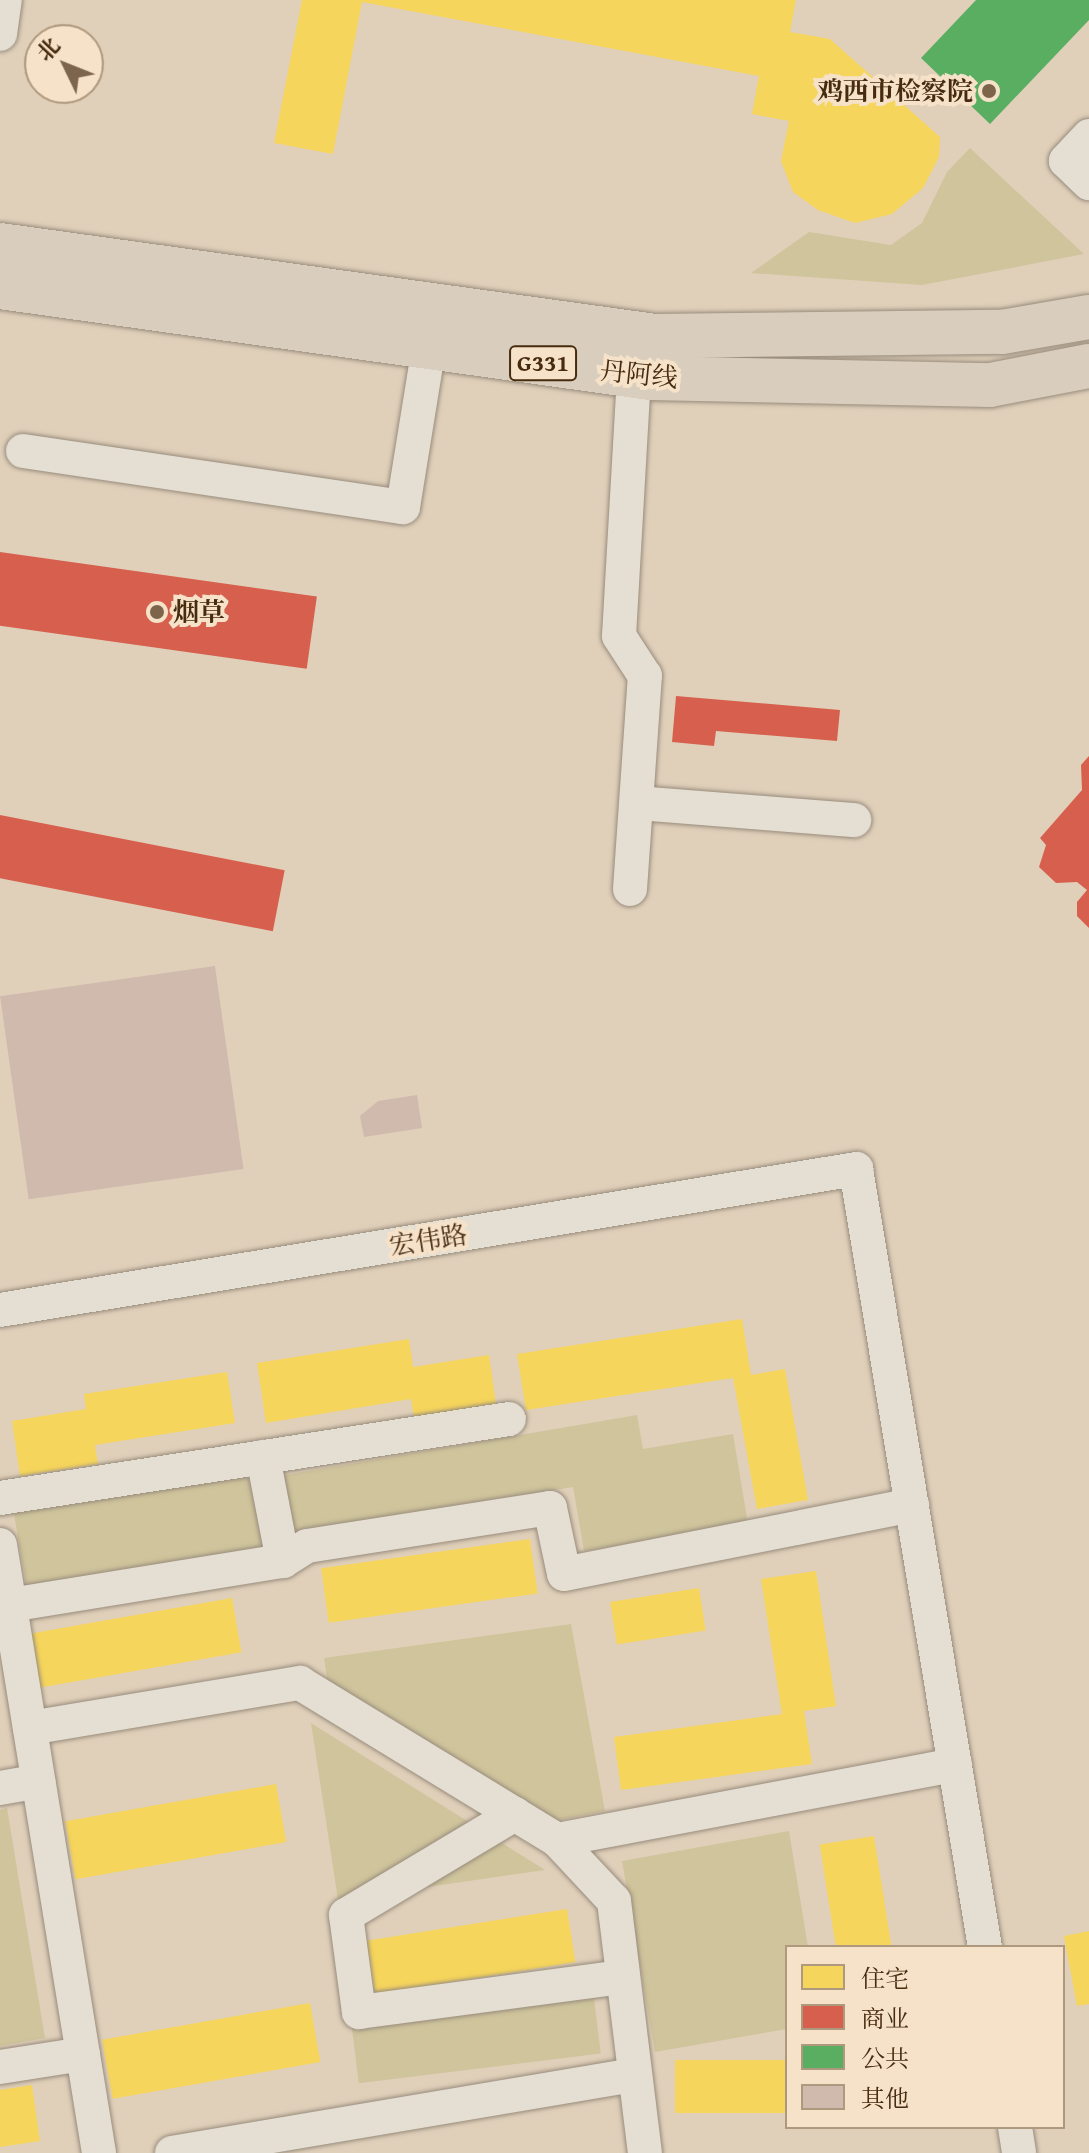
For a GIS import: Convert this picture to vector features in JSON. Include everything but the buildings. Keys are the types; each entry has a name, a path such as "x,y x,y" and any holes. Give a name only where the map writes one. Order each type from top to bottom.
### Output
{"highway":[{"name":"丹阿线","path":"0,245 655,336 1002,332 1089,317"},
{"name":"丹阿线","path":"0,287 634,376 990,385 1089,366"}],"street":[{"path":"0,34 5,0"},
{"path":"1089,136 1066,161 1089,183"},
{"path":"23,451 403,507 429,347"},
{"path":"630,889 645,676 619,636 634,376"},
{"path":"637,803 854,820"},
{"name":"宏伟路","path":"0,1310 856,1169 912,1505"},
{"path":"0,1498 509,1419"},
{"path":"263,1457 283,1561"},
{"path":"10,1605 283,1561 307,1546 550,1508 564,1574 912,1505 985,1945"},
{"path":"0,1545 99,2153"},
{"path":"30,1728 300,1683 557,1840 614,1901 645,2153"},
{"path":"557,1840 955,1765"},
{"path":"0,1788 38,1781"},
{"path":"515,1814 346,1915 359,2012 623,1977"},
{"path":"0,2067 83,2054"},
{"path":"172,2153 634,2075"},
{"path":"1015,2129 1019,2153"}],"shaded area":[{"path":"970,148 1084,254 922,285 751,273 809,232 891,245 922,223 947,172"},
{"path":"637,1415 643,1449 733,1434 748,1524 584,1551 573,1487 289,1536 279,1476"},
{"path":"252,1471 266,1552 28,1594 14,1513"},
{"path":"571,1624 605,1811 554,1821 327,1679 324,1658"},
{"path":"311,1723 545,1870 338,1900"},
{"path":"7,1808 45,2038 0,2046 0,1810"},
{"path":"789,1831 808,1945 785,1945 785,2029 655,2052 622,1861"},
{"path":"594,1998 601,2054 359,2083 352,2028"}],"place":[{"name":"鸡西市检察院","path":"989,91"},
{"name":"烟草","path":"157,612"}]}
